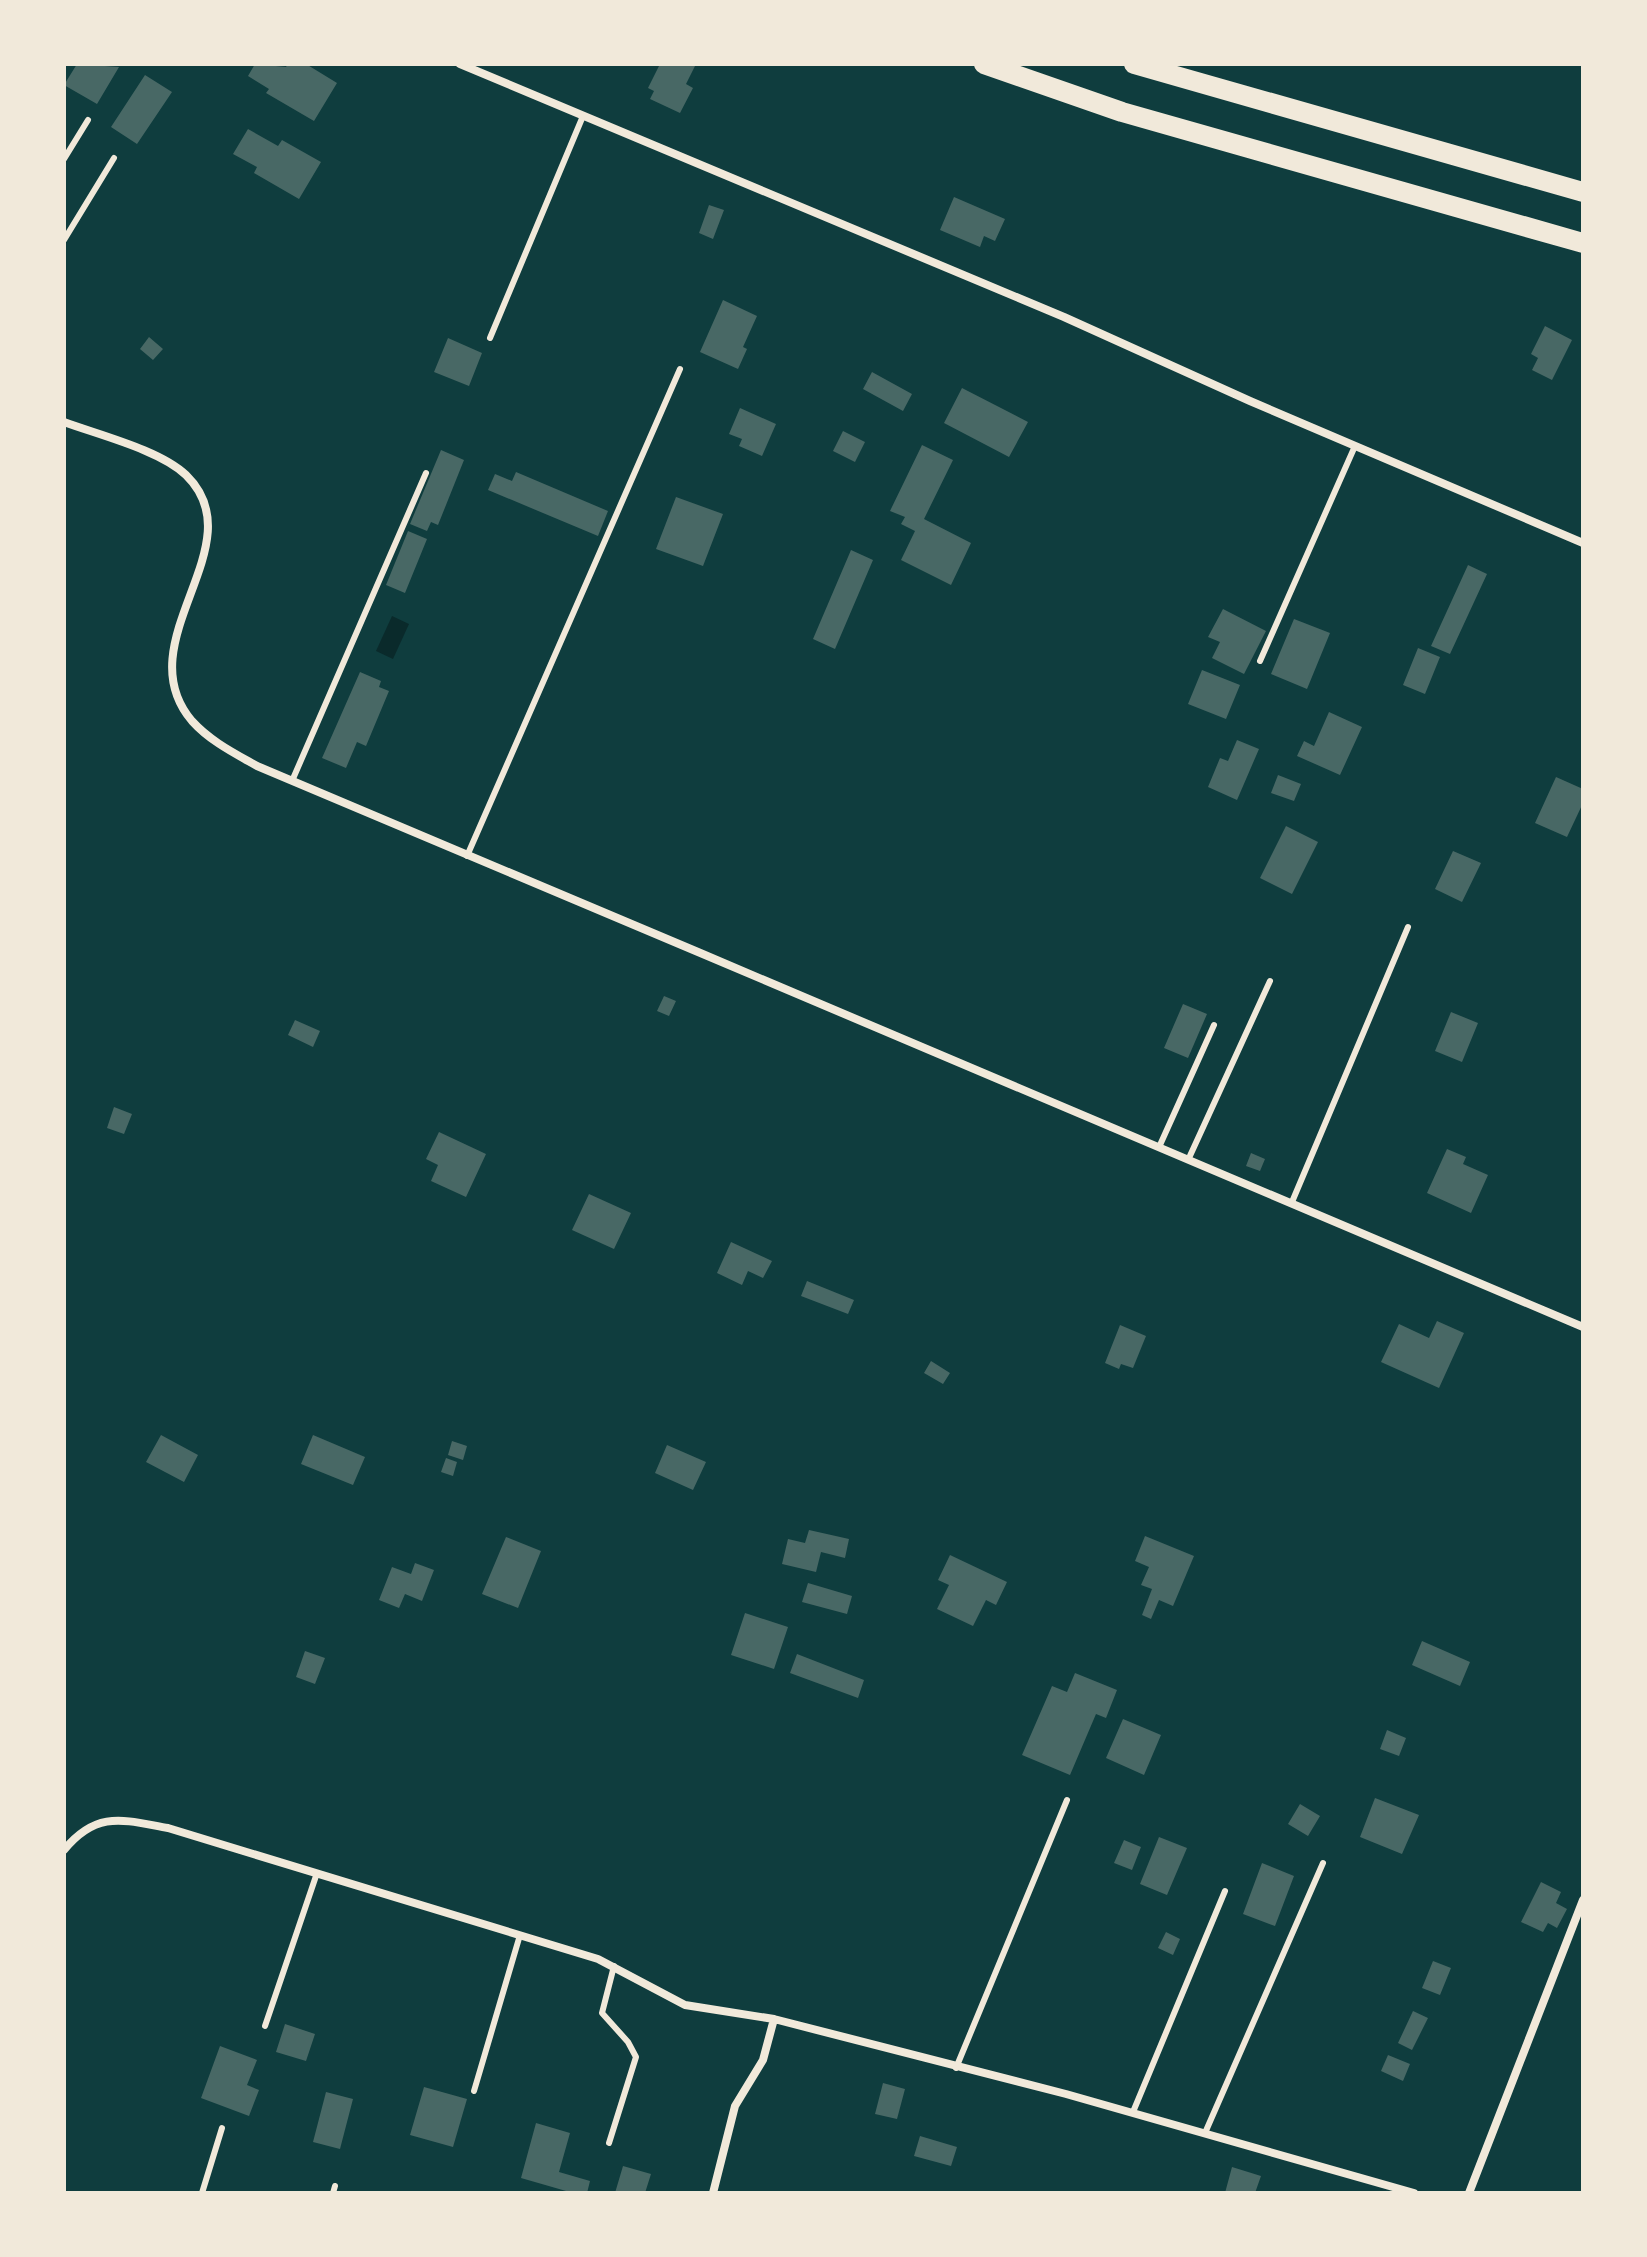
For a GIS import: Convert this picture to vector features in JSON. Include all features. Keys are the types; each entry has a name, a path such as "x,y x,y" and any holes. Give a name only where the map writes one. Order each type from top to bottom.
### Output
{"highway":[{"path":"984,64 1122,112 1583,243"},
{"path":"1134,64 1583,192"}],"street":[{"path":"460,64 1064,317 1583,543"},
{"path":"64,422 164,461 185,474 200,493 209,529 175,634 172,658 177,692 191,719 205,734 257,766 1160,1145 1583,1327"},
{"path":"64,1850 95,1824 113,1819 168,1828 614,1966 685,2005 774,2019 1133,2112 1414,2193"},
{"path":"1469,2193 1583,1900"},
{"path":"713,2193 735,2106 763,2060 774,2019"}],"lane":[{"path":"490,338 583,116"},
{"path":"64,159 88,120"},
{"path":"64,240 114,158"},
{"path":"467,856 680,369"},
{"path":"1260,661 1355,446"},
{"path":"292,781 426,473"},
{"path":"1292,1202 1408,927"},
{"path":"1189,1158 1270,981"},
{"path":"1160,1145 1214,1025"},
{"path":"956,2068 1067,1800"},
{"path":"1205,2133 1323,1863"},
{"path":"265,2026 317,1873"},
{"path":"1133,2112 1225,1891"},
{"path":"474,2091 520,1935"},
{"path":"609,2143 636,2057 628,2042 602,2013 614,1966"},
{"path":"202,2193 222,2128"}],"water":[{"path":"392,616 409,624 393,659 376,651"}],"building":[{"path":"77,64 119,67 97,104 64,85"},
{"path":"255,64 286,67 288,64 306,64 337,83 314,121 266,93 269,89 248,76"},
{"path":"660,64 695,66 686,84 693,88 680,113 650,99 654,91 648,88"},
{"path":"145,75 172,92 137,144 111,127"},
{"path":"248,129 278,146 282,140 321,162 299,199 254,173 257,167 233,154"},
{"path":"954,197 1005,219 995,241 984,236 980,247 940,230"},
{"path":"709,205 724,210 713,239 699,233"},
{"path":"723,300 757,316 743,347 747,349 738,369 700,352"},
{"path":"1545,326 1572,340 1552,380 1532,370 1538,358 1531,354"},
{"path":"149,337 163,349 153,360 140,349"},
{"path":"448,338 482,353 469,386 434,372"},
{"path":"872,372 912,394 903,411 863,389"},
{"path":"962,388 1028,422 1009,457 944,423"},
{"path":"740,408 776,424 762,456 739,446 742,439 729,434"},
{"path":"843,431 865,442 855,462 833,451"},
{"path":"922,445 953,460 924,519 971,543 951,585 901,560 915,531 901,524 905,517 890,511"},
{"path":"441,450 464,460 438,525 431,522 427,531 410,524"},
{"path":"516,472 608,511 598,536 488,490 495,474 512,481"},
{"path":"676,497 723,514 703,566 656,549"},
{"path":"408,531 427,539 405,593 386,585"},
{"path":"851,550 873,560 835,649 813,639"},
{"path":"1468,565 1487,574 1450,654 1431,646"},
{"path":"1223,609 1266,631 1244,674 1212,658 1220,642 1208,637"},
{"path":"1294,619 1330,633 1307,689 1271,674"},
{"path":"1418,648 1440,657 1425,694 1403,685"},
{"path":"1202,670 1240,685 1226,719 1188,704"},
{"path":"360,672 381,681 379,687 389,691 366,746 357,742 346,768 322,758"},
{"path":"1329,712 1362,727 1340,775 1297,756 1304,741 1314,746"},
{"path":"1237,740 1259,749 1237,800 1208,787 1220,758 1228,761"},
{"path":"1278,775 1301,784 1294,801 1271,793"},
{"path":"1556,777 1583,789 1583,803 1567,837 1535,823"},
{"path":"1286,826 1318,842 1292,894 1260,878"},
{"path":"1453,851 1481,863 1462,902 1435,889"},
{"path":"664,996 676,1001 669,1016 657,1011"},
{"path":"1183,1004 1207,1014 1188,1058 1164,1048"},
{"path":"1451,1012 1478,1023 1462,1062 1435,1051"},
{"path":"295,1020 320,1031 313,1047 288,1035"},
{"path":"114,1107 132,1114 124,1134 107,1128"},
{"path":"439,1132 486,1154 466,1197 431,1181 438,1165 426,1159"},
{"path":"1447,1149 1466,1157 1463,1164 1488,1175 1471,1213 1427,1193"},
{"path":"1251,1153 1265,1159 1260,1171 1246,1166"},
{"path":"589,1194 631,1213 614,1249 572,1230"},
{"path":"731,1242 772,1261 763,1278 748,1271 742,1285 717,1273"},
{"path":"807,1281 854,1300 848,1314 801,1296"},
{"path":"1437,1321 1464,1333 1439,1388 1381,1362 1399,1324 1429,1338"},
{"path":"1120,1325 1146,1336 1133,1368 1121,1364 1119,1369 1105,1363"},
{"path":"931,1361 950,1373 943,1384 924,1373"},
{"path":"161,1435 198,1455 184,1482 146,1462"},
{"path":"313,1435 365,1457 353,1485 301,1464"},
{"path":"452,1441 467,1446 463,1460 448,1455"},
{"path":"667,1445 706,1462 693,1490 655,1473"},
{"path":"446,1458 457,1462 453,1476 441,1472"},
{"path":"809,1530 849,1539 845,1558 821,1552 816,1572 782,1564 788,1539 805,1543"},
{"path":"1145,1536 1194,1556 1173,1606 1159,1600 1151,1619 1142,1615 1152,1589 1141,1585 1149,1567 1135,1561"},
{"path":"506,1537 541,1551 518,1608 482,1594"},
{"path":"950,1555 1007,1582 996,1605 986,1600 973,1626 937,1609 949,1585 938,1580"},
{"path":"415,1563 434,1570 422,1601 405,1594 399,1608 379,1600 392,1567 411,1574"},
{"path":"808,1583 852,1596 847,1614 802,1602"},
{"path":"745,1613 788,1627 774,1669 731,1655"},
{"path":"1422,1641 1470,1662 1460,1686 1412,1665"},
{"path":"305,1651 325,1658 315,1684 296,1677"},
{"path":"797,1654 864,1680 858,1698 790,1673"},
{"path":"1075,1673 1117,1690 1106,1718 1096,1714 1070,1775 1022,1755 1052,1686 1067,1692"},
{"path":"1123,1719 1161,1735 1144,1775 1106,1758"},
{"path":"1387,1730 1406,1738 1399,1756 1380,1749"},
{"path":"1375,1798 1419,1815 1402,1854 1360,1837"},
{"path":"1300,1804 1320,1816 1308,1836 1288,1824"},
{"path":"1159,1837 1187,1848 1167,1895 1140,1884"},
{"path":"1124,1840 1141,1847 1132,1870 1114,1863"},
{"path":"1262,1863 1294,1876 1275,1926 1243,1914"},
{"path":"1541,1882 1561,1892 1556,1903 1567,1909 1557,1928 1548,1923 1543,1932 1521,1922"},
{"path":"1166,1932 1180,1939 1173,1955 1158,1948"},
{"path":"1433,1961 1451,1968 1440,1995 1422,1988"},
{"path":"1413,2011 1428,2018 1412,2050 1398,2043"},
{"path":"285,2024 315,2034 306,2061 276,2052"},
{"path":"220,2046 257,2060 247,2085 259,2090 249,2116 201,2098"},
{"path":"1388,2055 1410,2064 1403,2081 1381,2071"},
{"path":"883,2083 905,2089 897,2119 875,2114"},
{"path":"424,2087 467,2099 453,2147 410,2135"},
{"path":"326,2092 353,2099 340,2149 313,2142"},
{"path":"536,2123 570,2133 559,2172 590,2181 587,2193 573,2193 521,2178"},
{"path":"920,2136 957,2147 951,2166 914,2156"},
{"path":"623,2166 651,2174 645,2193 615,2193"},
{"path":"1232,2167 1261,2176 1255,2193 1225,2193"}]}
